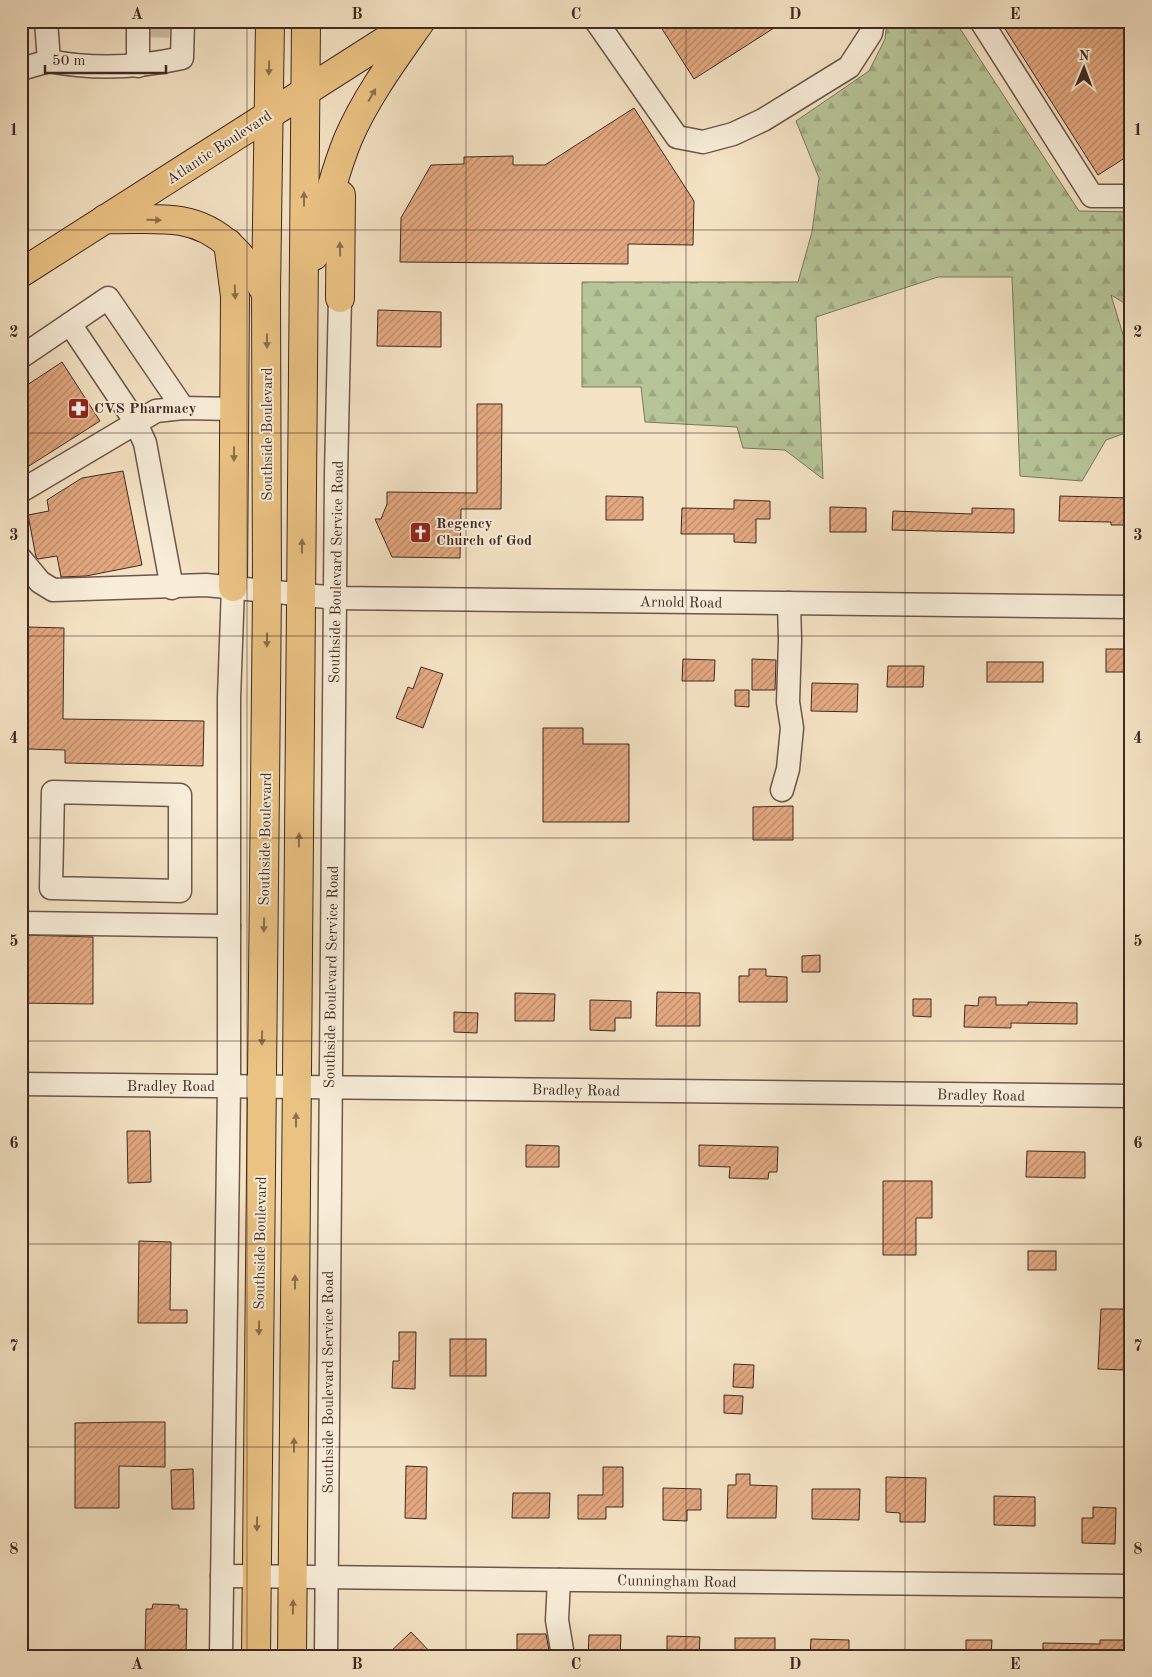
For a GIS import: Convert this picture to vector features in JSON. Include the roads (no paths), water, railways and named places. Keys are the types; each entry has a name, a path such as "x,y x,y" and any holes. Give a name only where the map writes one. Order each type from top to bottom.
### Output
{"main road":[{"name":"Southside Boulevard","path":"256,1656 267,592 266,293 270,21"},
{"path":"292,1656 306,21"},
{"name":"Atlantic Boulevard","path":"21,273 416,21"},
{"path":"303,300 322,222 349,138 393,61 421,21"},
{"path":"340,298 339,213 349,138"},
{"path":"105,219 182,221 207,230 228,243 244,259 266,293"},
{"path":"228,243 235,296 233,587"}],"street":[{"path":"46,21 49,61"},
{"path":"596,21 677,137 703,142 733,134 762,120 849,67 871,33 873,21"},
{"path":"981,21 1092,196 1131,196"},
{"path":"21,69 49,61 76,67 114,69 138,66 182,58 160,25 138,66"},
{"path":"21,357 108,298 183,408"},
{"name":"Southside Boulevard Service Road","path":"326,1656 330,1087 340,298"},
{"path":"70,324 135,421 145,443 172,588"},
{"path":"21,491 135,421 156,411 183,408 234,409"},
{"name":"Arnold Road","path":"21,558 40,582 53,590 172,588 206,585 336,598 1131,607"},
{"path":"222,1656 228,1086 229,698 233,587"},
{"path":"782,790 788,769 792,728 788,702 790,640 788,603"},
{"path":"53,792 180,795 180,891 119,891 51,888 53,792"},
{"path":"119,891 119,924"},
{"path":"24,923 229,926"},
{"name":"Bradley Road","path":"21,1084 1131,1096"},
{"name":"Cunningham Road","path":"222,1576 1131,1586"},
{"path":"559,1580 557,1620 562,1656"}],"tunnel":[{"path":"150,26 170,27"}],"place":[{"name":"CVS Pharmacy","path":"78,408"},
{"name":"Regency Church of God","path":"420,532"}]}
